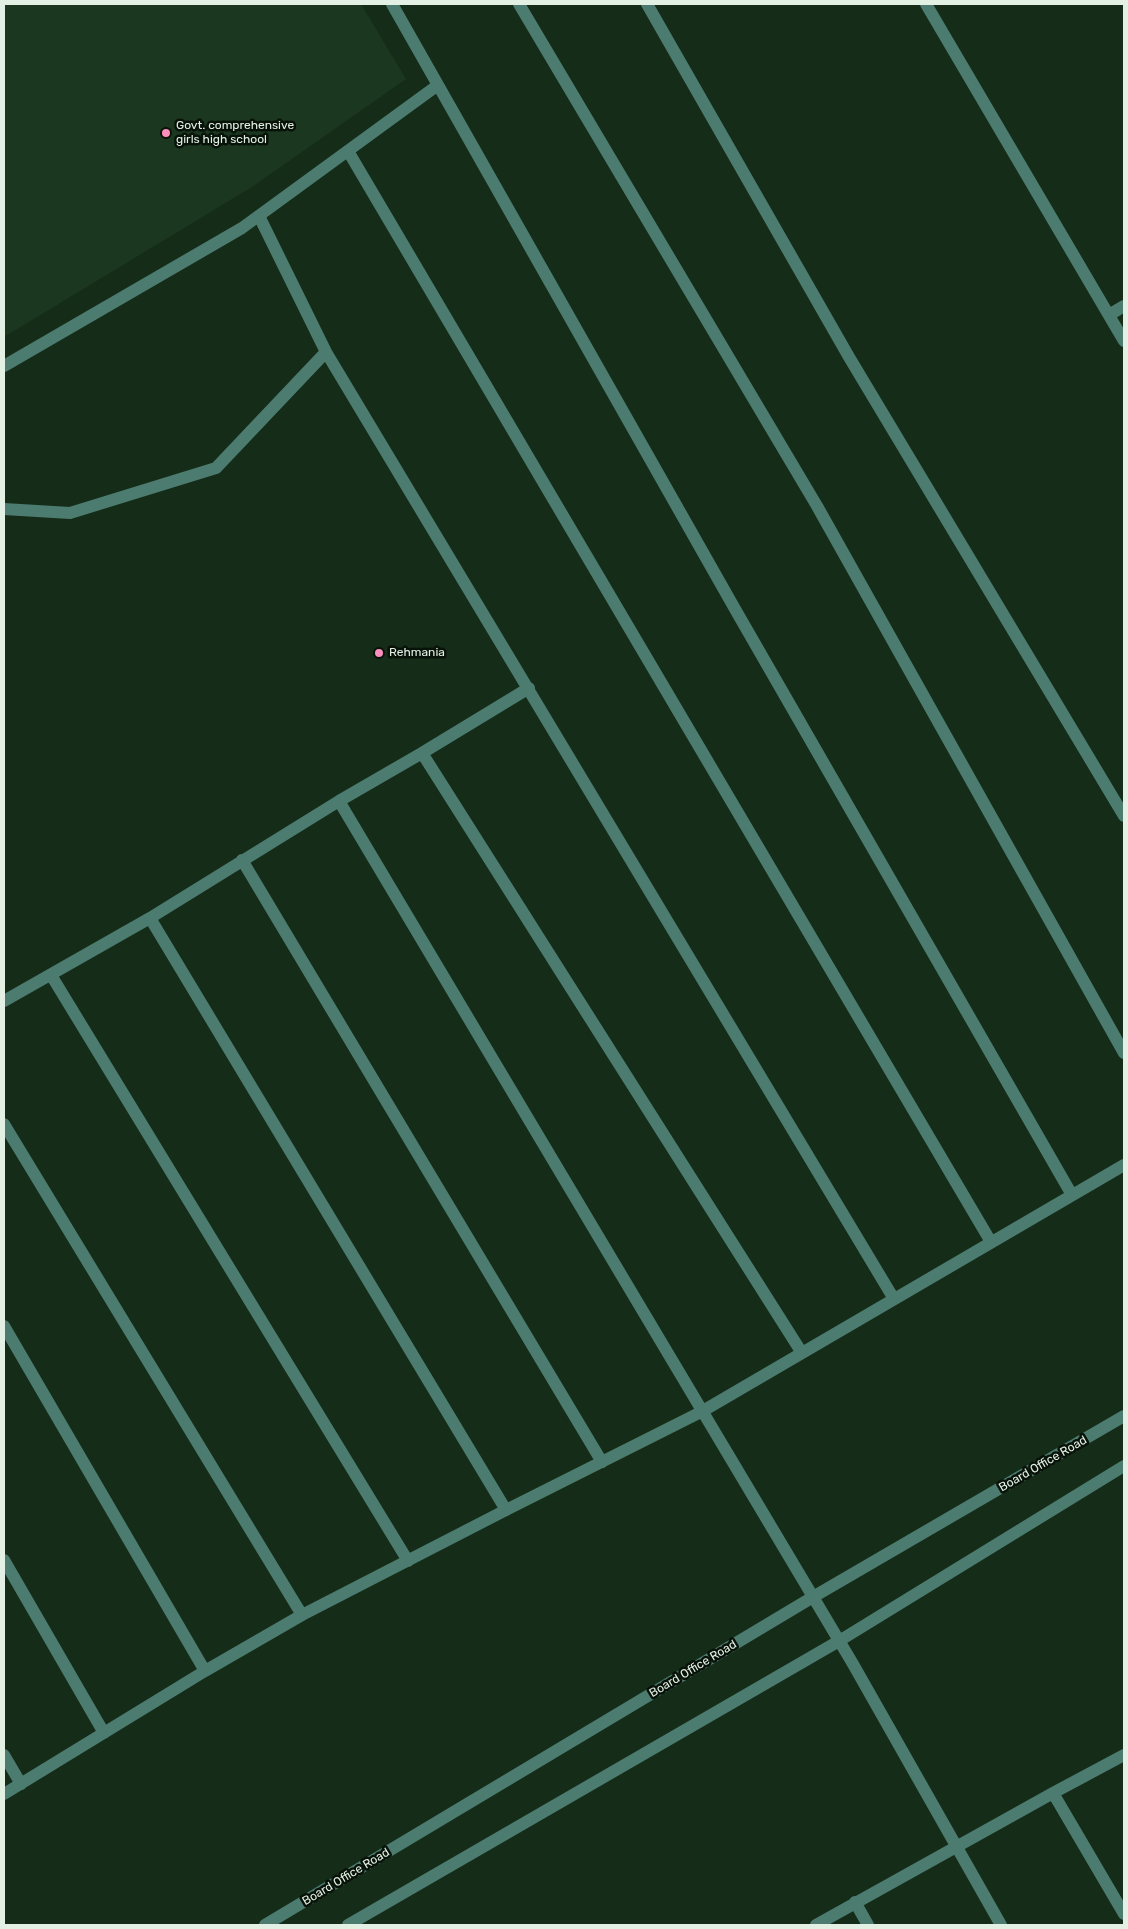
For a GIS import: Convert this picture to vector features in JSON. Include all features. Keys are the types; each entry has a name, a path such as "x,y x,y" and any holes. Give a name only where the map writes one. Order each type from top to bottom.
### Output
{"street":[{"path":"392,4 735,609 1072,1195"},
{"path":"519,4 817,506 1124,1053"},
{"path":"647,4 849,357 1124,816"},
{"path":"926,4 1124,341"},
{"path":"4,366 242,228 438,85"},
{"path":"348,151 991,1242"},
{"path":"259,216 326,352 894,1299"},
{"path":"1109,315 1124,306"},
{"path":"4,509 70,513 216,468 326,352"},
{"path":"4,1002 150,918 338,801 529,688"},
{"path":"422,753 802,1353"},
{"path":"338,801 839,1641 1001,1925"},
{"path":"242,860 602,1462"},
{"path":"150,918 506,1510"},
{"path":"51,976 408,1560"},
{"path":"4,1124 302,1616"},
{"path":"4,1794 205,1671 302,1616 506,1510 702,1412 1124,1164"},
{"path":"4,1326 205,1671"},
{"name":"Board Office Road","path":"265,1925 813,1597 1124,1416"},
{"path":"348,1925 839,1641 1124,1466"},
{"path":"4,1560 104,1733"},
{"path":"4,1755 21,1784"},
{"path":"816,1925 1053,1793 1124,1756"},
{"path":"1053,1793 1124,1914"},
{"path":"855,1902 868,1925"}],"shaded area":[{"name":"Govt. comprehensive girls high school","path":"4,4 361,4 406,79 252,187 4,337"}],"place":[{"name":"Govt. comprehensive girls high school","path":"166,133"},
{"name":"Rehmania","path":"379,653"}]}
